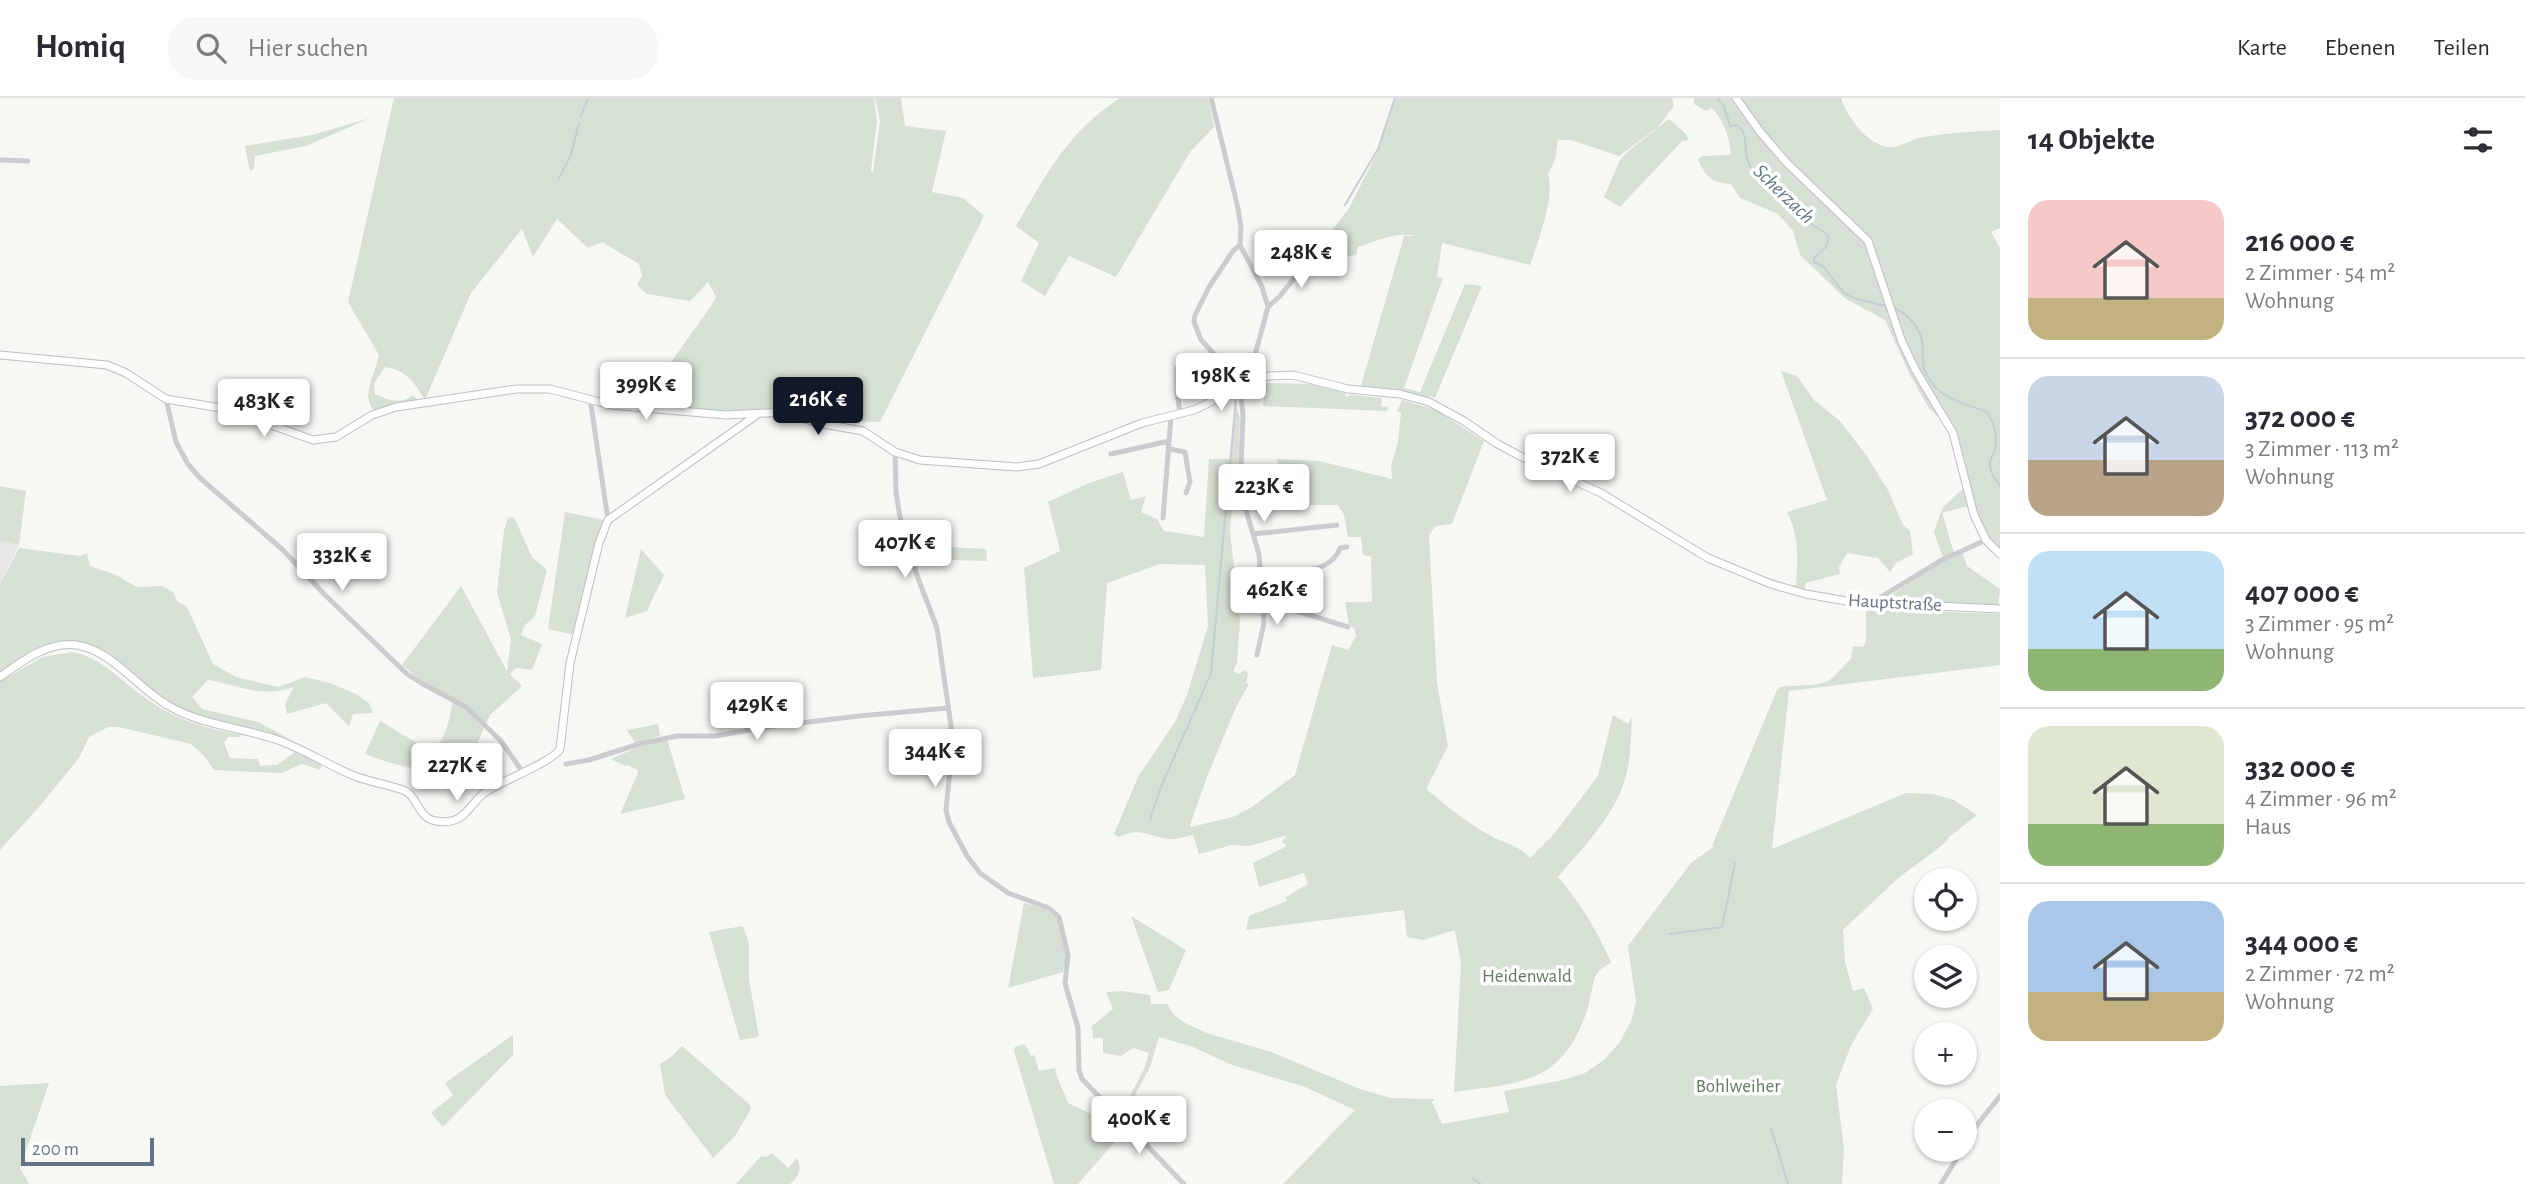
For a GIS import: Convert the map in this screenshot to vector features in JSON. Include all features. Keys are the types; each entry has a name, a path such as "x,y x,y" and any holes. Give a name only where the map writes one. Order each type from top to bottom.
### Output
{"main road":[{"path":"1736,98 1761,134 1787,163 1868,241 1902,342 1953,433 1974,515 1986,540 2000,554"},
{"path":"0,355 107,365 126,373 166,399"},
{"name":"Hauptstraße","path":"166,399 228,409 313,440 336,437 363,420 396,407 494,392 550,389 611,405 712,414 784,412 818,423 851,427 874,436 895,452 920,460 1017,467 1039,464 1142,423 1194,410 1256,380 1268,376 1293,375 1351,390 1400,394 1429,402 1520,456 1601,493 1708,558 1748,576 1790,590 1839,601 1878,605 2000,609"},
{"path":"0,677 20,662 52,647 84,647 106,657 149,693 182,713 205,722 279,740 355,776 402,790 411,796 422,814 435,821 454,820 467,814 479,797 522,771 556,755 560,749 570,663 598,543 608,520 758,414"}],"street":[{"path":"1210,98 1241,228 1240,245 1262,287 1268,307 1256,351 1256,380"},
{"path":"0,160 28,161"},
{"path":"1240,245 1227,259 1209,287 1194,323 1200,340 1226,367 1238,388 1243,415 1240,490 1261,575 1264,623 1257,655"},
{"path":"1268,307 1280,296 1315,251"},
{"path":"1177,368 1180,414"},
{"path":"166,399 176,442 188,464 200,478 283,550 333,603 407,674 466,707 501,741 522,771"},
{"path":"593,400 592,416 608,520"},
{"path":"1163,518 1171,416"},
{"path":"1111,454 1169,441"},
{"path":"1170,449 1185,452 1190,482 1186,493"},
{"path":"895,452 896,493 902,528 937,628 953,740 946,810 948,822 967,856 980,873 996,887 1049,908 1059,917 1068,955 1065,983 1078,1028 1079,1070 1082,1079 1184,1184"},
{"path":"1253,534 1337,525"},
{"path":"1878,605 1881,597 1941,560 1986,540"},
{"path":"1261,575 1314,569 1335,557 1340,548 1347,547"},
{"path":"1262,594 1279,597 1287,608 1348,627"},
{"path":"566,764 670,737 715,736 767,727 948,708"},
{"path":"1977,1126 2000,1096"},
{"path":"1941,1184 1955,1162"}],"shaded area":[{"path":"0,541 19,545 0,584"}],"green space":[{"path":"394,98 874,98 877,122 871,171 873,173 880,121 875,98 901,98 905,126 946,131 932,192 963,198 984,216 880,422 841,421 802,410 778,408 723,412 641,404 716,297 708,282 690,301 647,294 637,285 642,276 639,264 602,242 588,248 557,219 533,257 522,229 471,293 425,400 409,378 399,371 385,367 374,384 375,394 399,401 413,395 417,400 375,411 370,406 368,392 379,355 348,302"},
{"path":"1120,98 1208,98 1214,127 1190,152 1116,277 1069,256 1045,296 1021,281 1039,243 1016,226 1049,171 1072,140"},
{"path":"1396,98 1672,98 1674,106 1658,127 1619,156 1571,140 1558,140 1555,160 1548,174 1550,184 1547,207 1530,265 1442,243 1437,277 1443,278 1404,388 1420,392 1465,284 1482,286 1435,398 1429,396 1427,399 1360,389 1404,236 1416,236 1401,235 1379,240 1358,247 1356,255 1340,257 1315,252 1349,208 1375,157"},
{"path":"1694,98 1841,98 1859,129 1873,141 1888,147 1924,137 2000,130 2000,228 1991,232 2000,248 2000,550 1990,538 1977,512 1955,432 1938,408 1941,419 1929,408 1911,377 1885,320 1846,299 1800,255 1793,231 1778,214 1740,198 1731,184 1714,180 1703,170 1698,159 1702,156 1731,155 1726,130 1720,119 1712,108 1706,111 1694,104"},
{"path":"370,118 306,146 255,156 254,169 250,171 245,146 312,135"},
{"path":"1669,119 1689,140 1682,141 1620,207 1604,197 1619,162 1627,152"},
{"path":"1781,371 1797,376 1814,400 1840,421 1888,490 1903,525 1910,531 1913,554 1896,563 1890,572 1878,558 1847,553 1839,567 1840,574 1806,583 1804,591 1767,580 1766,577 1796,585 1796,538 1787,512 1827,500"},
{"path":"1266,383 1310,384 1346,393 1347,397 1382,398 1381,406 1388,407 1387,411 1263,406"},
{"name":"Heidenwald","path":"1402,400 1436,410 1484,441 1452,524 1436,526 1429,535 1437,683 1448,746 1426,789 1474,826 1517,848 1530,858 1554,834 1598,776 1613,715 1628,724 1632,717 1628,765 1616,802 1589,841 1558,877 1588,917 1611,962 1596,975 1588,1008 1578,1033 1566,1052 1538,1075 1501,1086 1454,1092 1461,964 1455,930 1423,940 1407,937 1404,910 1246,930 1249,916 1287,901 1286,897 1308,884 1304,873 1259,887 1253,863 1287,846 1282,842 1287,835 1250,846 1232,845 1199,854 1193,835 1173,839 1139,832 1119,837 1114,834 1138,777 1175,722 1187,695 1208,626 1205,565 1160,564 1107,583 1101,670 1033,678 1024,568 1060,551 1048,502 1089,483 1123,472 1131,500 1146,496 1141,512 1157,519 1164,531 1204,537 1209,459 1231,459 1236,405 1240,418 1238,485 1232,504 1230,531 1240,622 1237,663 1233,671 1239,674 1245,670 1248,673 1246,683 1249,684 1236,707 1190,825 1191,827 1233,817 1252,807 1295,775 1332,645 1348,650 1356,636 1354,628 1349,625 1345,602 1372,602 1371,557 1363,555 1361,537 1348,537 1344,515 1338,505 1288,505 1277,459 1319,461 1392,479 1391,466 1398,442 1401,412 1397,412"},
{"path":"0,486 26,491 19,545 0,541"},
{"path":"1964,488 1971,505 1942,513 1954,553 1962,552 1967,566 2000,589 1998,606 1883,600 1944,561 1934,532 1943,507"},
{"path":"565,512 604,520 575,635 548,629"},
{"path":"514,517 532,557 547,570 535,616 524,626 521,635 542,644 532,670 516,668 510,674 522,686 490,715 485,726 468,706 424,683 402,665 461,586 507,671 511,640 497,592 504,530 508,518"},
{"path":"910,545 986,549 987,561 914,559"},
{"path":"19,548 80,556 87,553 90,566 116,575 137,587 162,586 173,592 178,602 187,607 213,664 236,677 278,687 305,677 330,683 369,703 373,713 353,714 349,726 326,703 287,714 285,704 294,687 261,691 208,680 192,697 202,709 258,722 290,739 202,719 157,696 93,646 83,643 56,643 32,652 0,673 0,584"},
{"path":"641,549 664,575 647,611 625,618"},
{"name":"Bohlweiher","path":"1866,609 2000,614 2000,665 1789,691 1772,849 1906,793 1933,794 1954,800 1977,815 1897,879 1843,930 1845,962 1853,991 1864,988 1873,1009 1851,1045 1836,1085 1844,1149 1842,1184 1283,1184 1355,1110 1305,1087 1232,1065 1193,1047 1159,1037 1150,1067 1122,1119 1119,1117 1144,1069 1149,1053 1134,1048 1121,1056 1103,1053 1103,1038 1093,1038 1092,1026 1113,1009 1106,992 1150,995 1151,1004 1167,1004 1174,1015 1185,1023 1207,1033 1271,1052 1360,1089 1391,1098 1435,1099 1432,1102 1442,1124 1509,1112 1504,1091 1559,1081 1585,1073 1604,1060 1620,1042 1631,1021 1636,1002 1628,946 1691,863 1714,849 1712,846 1777,690 1780,687 1820,684 1833,678 1851,659 1853,646 1863,647 1866,642"},
{"path":"72,652 101,664 141,695 177,716 201,726 242,735 228,737 224,743 230,758 258,759 260,766 277,765 295,752 322,765 320,770 302,764 281,773 214,770 191,744 119,727 108,727 89,737 79,758 0,850 0,681 43,657"},
{"path":"453,701 465,708 484,728 467,770 415,768 365,754 380,721 427,749 434,747 446,730"},
{"path":"658,724 660,736 635,743 627,730"},
{"path":"667,739 685,799 620,814 638,770 611,759 638,747"},
{"path":"1024,903 1044,908 1058,919 1066,957 1063,972 1008,988"},
{"path":"1131,916 1186,950 1169,990 1158,992"},
{"path":"743,926 749,944 749,979 759,1037 740,1040 709,932"},
{"path":"513,1035 513,1055 443,1127 431,1113 453,1095 445,1083"},
{"path":"1025,1044 1031,1056 1034,1055 1039,1071 1055,1068 1068,1103 1096,1116 1097,1130 1109,1132 1117,1121 1125,1130 1078,1184 1054,1184 1014,1051 1015,1047"},
{"path":"682,1046 750,1105 751,1109 735,1136 713,1158 665,1095 660,1064"},
{"path":"49,1083 20,1168 29,1184 0,1184 0,1086"},
{"path":"772,1153 788,1168 797,1158 799,1172 790,1184 736,1184 761,1156 766,1157"}],"waterway":[{"path":"581,116 588,98"},
{"path":"1345,205 1378,149 1395,98"},
{"name":"Scherzach","path":"1717,98 1724,106 1730,126 1737,125 1741,129 1748,161 1753,170 1784,195 1807,221 1829,237 1826,247 1814,258 1814,262 1823,266 1843,292 1853,298 1886,306"},
{"path":"559,178 571,155 579,123"},
{"name":"Scherzach","path":"1894,308 1908,317 1919,331 1925,372 1937,389 1956,401 1985,411 1991,419 1996,439 1990,468 2000,486"},
{"path":"1150,820 1161,787 1211,673 1236,398"},
{"path":"1670,934 1722,927 1735,863"},
{"path":"1771,1128 1788,1184"},
{"path":"1473,1179 1481,1184"}]}
